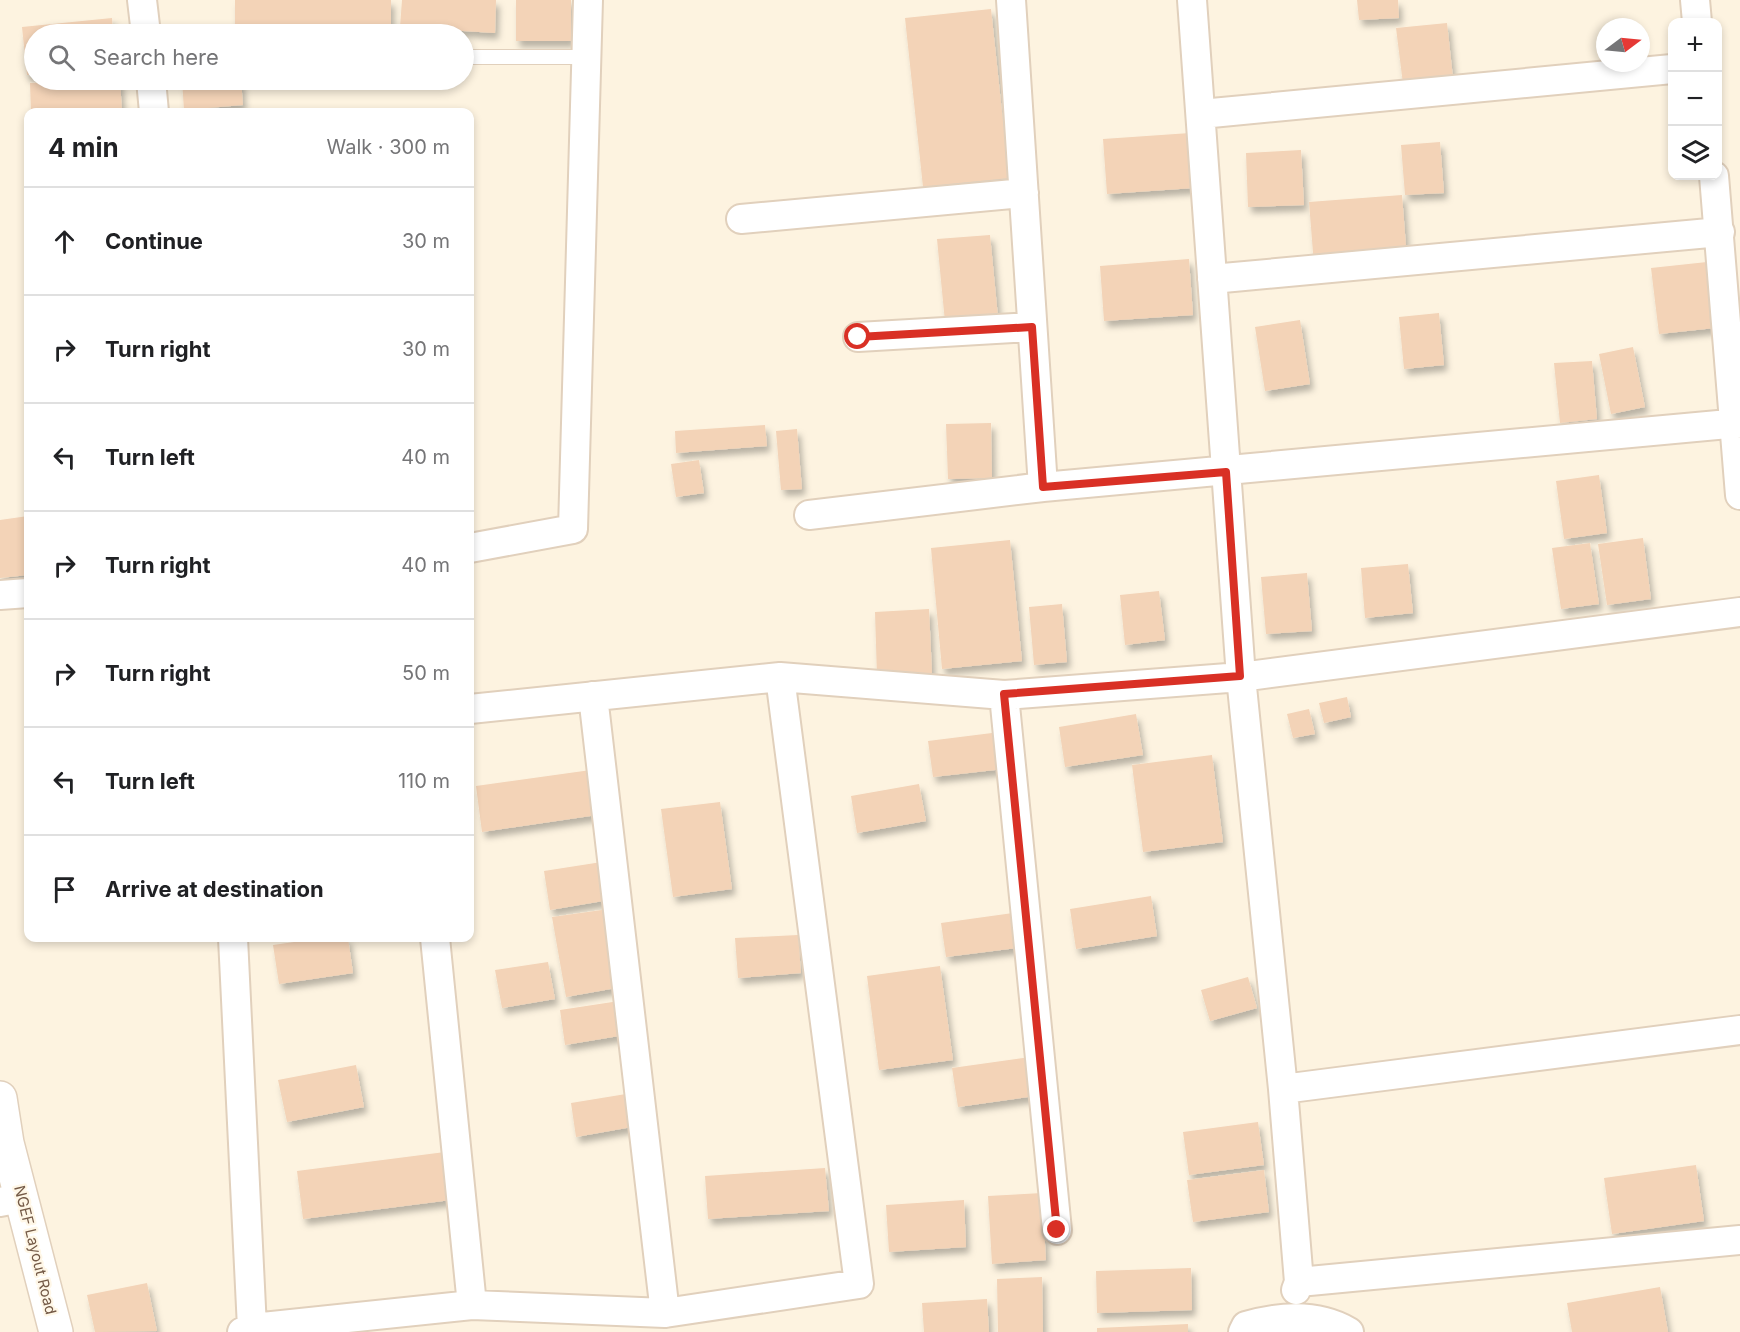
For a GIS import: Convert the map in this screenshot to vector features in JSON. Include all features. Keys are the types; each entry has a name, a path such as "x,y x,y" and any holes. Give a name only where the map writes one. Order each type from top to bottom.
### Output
{"street":[{"path":"142,0 145,24"},
{"path":"474,547 573,529 588,0"},
{"path":"1011,0 1043,487"},
{"path":"1192,0 1240,676 1284,1089 1297,1286"},
{"path":"1695,0 1697,18"},
{"path":"1201,114 1668,69"},
{"path":"152,90 154,108"},
{"path":"1714,180 1740,495"},
{"path":"741,219 1024,193"},
{"path":"1212,279 1720,232"},
{"path":"858,337 1032,327"},
{"path":"809,515 1043,487 1736,424"},
{"path":"0,595 24,593"},
{"path":"474,709 780,677 1004,694 1240,676 1740,612"},
{"path":"233,942 247,1330 472,1305 665,1313 859,1284 780,677"},
{"path":"1004,694 1057,1230"},
{"path":"593,696 665,1313"},
{"path":"435,942 472,1305"},
{"path":"1284,1089 1740,1030"},
{"name":"NGEF Layout Road","path":"0,1098 7,1143 11,1200 56,1332"},
{"path":"1287,1317 1282,1303 1297,1286 1740,1240"},
{"path":"1243,1332 1246,1326 1287,1317 1323,1322 1349,1332"}],"lane":[{"path":"474,57 586,57"}],"building":[{"path":"235,0 391,0 391,24 235,24"},
{"path":"402,0 496,0 495,33 474,32 474,24 400,24"},
{"path":"516,0 571,0 571,41 516,41"},
{"path":"1357,0 1398,0 1399,18 1359,20"},
{"path":"991,9 1009,178 923,187 905,18"},
{"path":"112,18 112,24 52,24"},
{"path":"1447,23 1454,87 1404,92 1396,28"},
{"path":"30,90 121,90 122,108 31,108"},
{"path":"183,90 242,90 243,105 184,108"},
{"path":"1190,133 1194,188 1107,194 1103,139"},
{"path":"1440,142 1444,193 1405,195 1401,145"},
{"path":"1301,150 1304,205 1248,207 1246,153"},
{"path":"1402,195 1407,259 1314,265 1309,202"},
{"path":"990,235 998,317 945,322 937,239"},
{"path":"1189,259 1193,315 1104,321 1100,266"},
{"path":"1707,262 1715,328 1659,334 1651,268"},
{"path":"1439,313 1444,365 1404,369 1399,317"},
{"path":"1300,320 1310,384 1265,391 1255,327"},
{"path":"1633,347 1645,407 1611,414 1599,354"},
{"path":"1592,361 1597,419 1560,423 1554,363"},
{"path":"991,423 992,478 948,479 946,424"},
{"path":"765,425 767,446 676,453 675,431"},
{"path":"797,429 802,489 781,490 776,431"},
{"path":"699,460 704,493 676,497 671,464"},
{"path":"1599,475 1607,533 1564,539 1556,481"},
{"path":"24,517 24,575 0,578 0,520"},
{"path":"1643,538 1651,599 1607,605 1598,544"},
{"path":"1010,540 1022,661 942,669 931,548"},
{"path":"1590,543 1599,604 1561,609 1552,548"},
{"path":"1408,564 1413,613 1365,618 1361,568"},
{"path":"1307,573 1312,631 1266,634 1261,577"},
{"path":"1159,591 1165,640 1125,645 1120,595"},
{"path":"1062,604 1067,662 1034,665 1029,607"},
{"path":"929,609 932,673 877,676 875,612"},
{"path":"1347,697 1351,717 1324,723 1319,703"},
{"path":"1309,709 1315,734 1293,738 1287,714"},
{"path":"1136,714 1143,755 1065,767 1059,727"},
{"path":"1000,732 1004,769 933,777 928,741"},
{"path":"1212,755 1223,842 1143,852 1132,765"},
{"path":"598,769 604,814 482,832 476,786"},
{"path":"919,784 926,821 857,833 851,796"},
{"path":"720,802 732,889 673,897 661,809"},
{"path":"608,861 615,899 550,910 544,871"},
{"path":"1151,896 1157,936 1076,949 1070,909"},
{"path":"609,909 622,987 566,997 552,917"},
{"path":"1013,913 1017,948 946,957 941,923"},
{"path":"798,935 801,973 738,978 735,938"},
{"path":"294,942 349,942 353,973 279,984 273,945"},
{"path":"548,962 555,999 502,1008 495,970"},
{"path":"940,966 953,1060 879,1070 867,976"},
{"path":"1248,977 1257,1008 1210,1021 1201,990"},
{"path":"619,1001 625,1035 565,1045 560,1010"},
{"path":"1030,1057 1035,1096 958,1107 952,1068"},
{"path":"356,1065 364,1107 287,1122 278,1080"},
{"path":"626,1094 632,1127 576,1137 571,1103"},
{"path":"1258,1122 1264,1165 1189,1175 1183,1132"},
{"path":"445,1152 451,1200 303,1219 297,1171"},
{"path":"1696,1165 1704,1221 1612,1234 1604,1178"},
{"path":"825,1168 829,1211 708,1219 705,1176"},
{"path":"1264,1170 1269,1212 1193,1222 1187,1180"},
{"path":"1042,1193 1046,1260 992,1264 988,1196"},
{"path":"964,1200 966,1247 889,1252 886,1205"},
{"path":"1191,1268 1192,1310 1097,1313 1096,1271"},
{"path":"1042,1277 1043,1332 998,1332 997,1279"},
{"path":"147,1283 157,1331 95,1332 87,1295"},
{"path":"1660,1287 1668,1332 1572,1332 1567,1303"},
{"path":"987,1299 989,1332 924,1332 922,1303"},
{"path":"1188,1324 1188,1332 1097,1332 1097,1328"}],"route":[{"path":"858,337 1032,327 1043,487 1226,472 1240,676 1004,694 1057,1230"}]}
